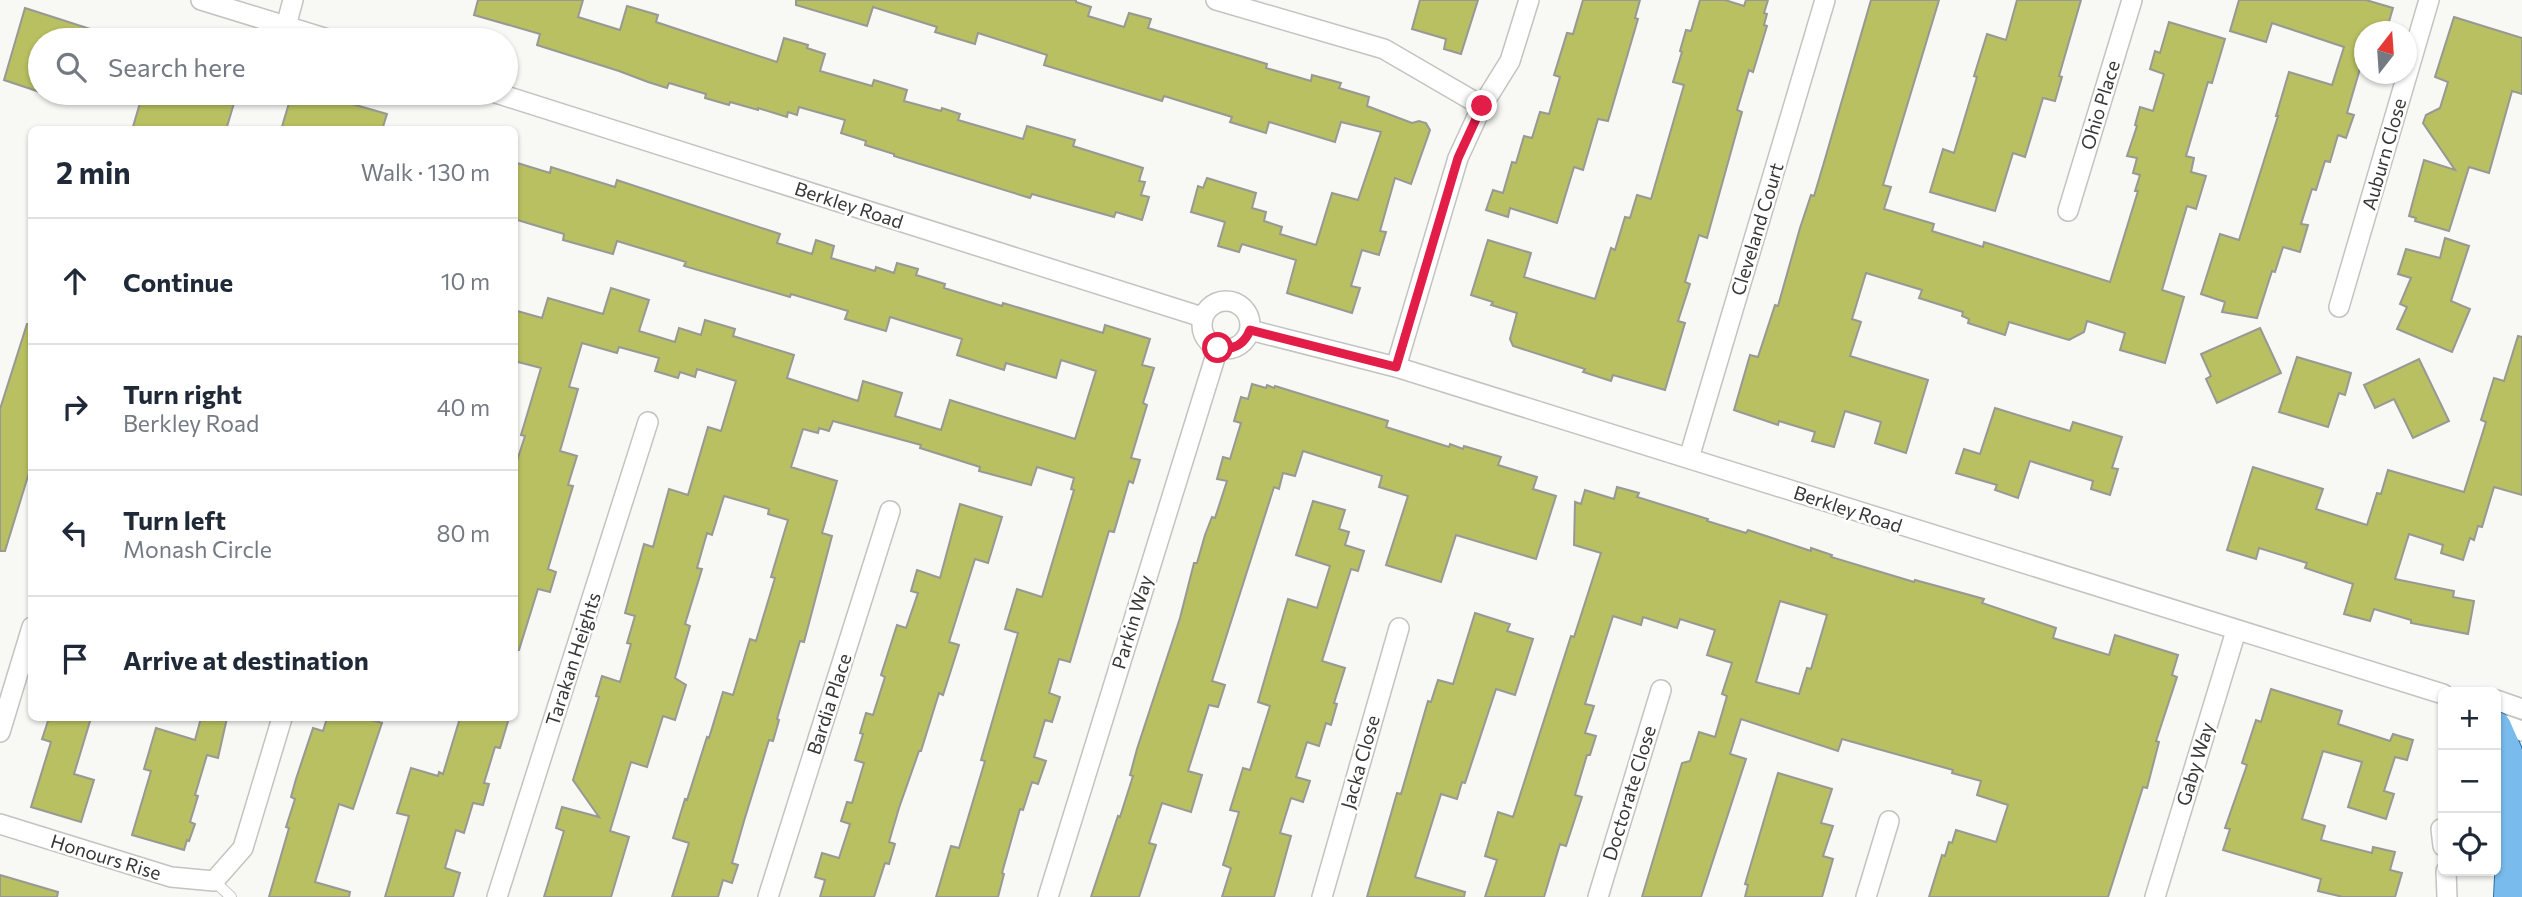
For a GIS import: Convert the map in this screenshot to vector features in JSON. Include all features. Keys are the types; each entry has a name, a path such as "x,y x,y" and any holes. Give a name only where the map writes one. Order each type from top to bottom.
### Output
{"main road":[{"path":"2501,737 2510,765 2513,817 2509,897"},
{"path":"2516,897 2522,878"}],"street":[{"path":"201,0 292,28"},
{"path":"286,26 293,0"},
{"path":"1216,0 1384,49 1482,106"},
{"path":"1396,367 1458,158 1482,106 1510,61 1529,0"},
{"name":"Cleveland Court","path":"1689,458 1825,0"},
{"name":"Ohio Place","path":"2068,211 2132,0"},
{"name":"Auburn Close","path":"2339,307 2429,0"},
{"name":"Berkley Road","path":"518,100 1202,317"},
{"path":"1232,301 1247,312 1251,321 1250,330 1246,340 1238,346 1218,348 1204,336 1202,317 1214,303 1232,301"},
{"name":"Berkley Road","path":"1250,330 1396,367 2438,692"},
{"name":"Parkin Way","path":"1048,897 1218,348"},
{"name":"Tarakan Heights","path":"498,897 648,422"},
{"name":"Bardia Place","path":"768,897 890,511"},
{"name":"Jacka Close","path":"1322,897 1398,628"},
{"name":"Gaby Way","path":"2155,897 2236,631"},
{"path":"0,732 28,640"},
{"name":"Doctorate Close","path":"1598,897 1661,690"},
{"path":"2501,702 2522,709"},
{"path":"214,881 243,848 281,721"},
{"path":"2501,726 2522,731"},
{"path":"1866,897 1889,821"},
{"name":"Honours Rise","path":"0,824 171,877 214,881"},
{"path":"2446,876 2447,897"}],"lane":[{"path":"214,881 231,897"}],"building":[{"path":"478,0 583,0 578,17 620,30 627,6 658,15 656,22 777,62 784,38 808,45 807,48 825,54 820,71 872,86 874,80 907,90 904,101 941,111 942,108 960,114 958,120 1023,139 1027,126 1075,140 1073,146 1143,168 1139,181 1145,182 1141,195 1149,197 1142,220 1116,212 1114,217 1032,194 1030,198 894,156 865,145 866,141 841,133 845,120 799,107 797,115 788,112 787,117 730,102 729,105 705,98 706,94 669,83 667,88 648,82 537,45 540,34 474,15"},
{"path":"796,0 1076,0 1091,7 1088,16 1124,27 1129,13 1151,19 1148,28 1267,64 1266,68 1311,81 1312,75 1341,83 1339,88 1369,97 1367,106 1412,123 1426,123 1430,130 1411,184 1395,178 1380,231 1386,232 1379,255 1362,250 1351,286 1360,288 1352,313 1287,293 1296,260 1242,244 1239,252 1218,246 1225,222 1191,212 1198,186 1203,188 1207,178 1256,193 1252,208 1266,212 1264,221 1282,227 1280,234 1316,245 1332,193 1358,200 1381,132 1341,122 1335,142 1269,122 1266,133 1230,122 1232,117 1164,96 1162,101 1044,65 1047,55 978,33 975,44 935,32 937,27 873,7 867,26 796,5"},
{"path":"1420,0 1478,0 1461,54 1444,49 1446,39 1412,29"},
{"path":"1583,0 1640,0 1635,18 1638,19 1608,121 1598,119 1583,170 1574,167 1557,223 1510,208 1508,217 1486,210 1493,190 1503,193 1512,162 1516,163 1524,136 1532,138 1540,112 1549,114 1560,77 1554,75 1567,33 1573,34"},
{"path":"1700,0 1725,0 1744,6 1746,0 1768,0 1764,13 1767,14 1764,25 1767,26 1753,72 1749,70 1737,110 1742,112 1707,238 1699,235 1685,282 1690,284 1678,321 1685,323 1665,390 1613,375 1611,381 1583,372 1585,369 1513,346 1510,339 1517,313 1471,295 1488,240 1531,253 1524,277 1595,299 1611,248 1615,250 1625,217 1630,218 1637,195 1651,199 1684,85 1673,82 1682,52 1680,51 1686,30 1691,31"},
{"path":"1871,0 1939,0 1883,185 1891,187 1884,209 1934,224 1932,231 1983,247 1984,242 2110,282 2138,191 2135,191 2140,175 2133,173 2137,158 2127,156 2137,126 2135,125 2140,107 2153,111 2164,74 2150,69 2155,51 2160,53 2169,22 2225,39 2212,83 2208,82 2186,156 2194,158 2191,172 2206,176 2196,209 2187,206 2162,290 2184,297 2165,363 2120,350 2125,333 2087,321 2084,332 2069,340 2009,322 2005,335 1968,323 1969,319 1962,316 1963,312 1919,298 1922,290 1866,273 1852,319 1861,322 1850,356 1928,380 1906,453 1875,443 1881,422 1845,411 1834,447 1812,441 1815,432 1779,421 1778,425 1734,410 1750,355 1758,357 1775,305 1778,306 1800,228 1811,195 1814,196"},
{"path":"2017,0 2081,0 2059,76 2062,77 2055,101 2043,98 2025,157 2013,153 1995,211 1930,192 1943,149 1954,153 1987,34 2006,40"},
{"path":"2239,0 2366,0 2393,8 2389,21 2354,21 2356,84 2347,113 2354,115 2346,138 2338,135 2330,162 2325,161 2316,190 2312,189 2301,224 2308,225 2300,252 2283,247 2257,318 2222,312 2225,302 2201,294 2220,234 2239,240 2289,72 2332,85 2344,47 2272,23 2266,42 2230,31"},
{"path":"25,8 87,28 28,28 28,88 4,80"},
{"path":"2454,17 2522,38 2522,94 2512,91 2489,173 2469,167 2449,231 2415,221 2416,218 2409,216 2424,160 2455,170 2423,123 2426,115 2440,108 2448,82 2435,77"},
{"path":"139,105 233,105 227,126 133,126"},
{"path":"288,105 356,105 387,114 383,126 282,126"},
{"path":"518,163 550,173 551,167 615,187 617,180 780,234 777,243 812,254 816,240 834,246 831,258 875,271 876,267 894,273 897,263 918,269 916,275 945,284 944,288 1002,306 1003,303 1103,333 1105,325 1150,339 1142,365 1154,368 1143,403 1147,405 1131,458 1140,460 1133,483 1129,481 1114,532 1109,531 1070,662 1059,659 1049,693 1060,697 1052,722 1045,720 1034,757 1046,761 1038,784 1032,782 1023,810 1020,809 998,897 936,897 951,846 959,848 985,761 981,760 1018,633 1005,629 1017,589 1042,597 1074,490 1071,489 1074,478 1037,467 1031,485 979,471 980,467 920,448 921,445 833,421 829,431 819,428 818,433 803,429 791,467 837,481 822,533 832,536 804,642 800,641 773,741 769,740 744,821 732,863 738,865 732,883 723,880 718,897 672,897 689,843 673,838 723,692 733,695 750,639 756,641 775,578 771,577 788,520 768,514 769,509 724,496 712,535 707,533 697,568 702,569 685,624 690,626 675,678 686,685 675,720 663,716 647,767 631,762 610,831 629,837 611,897 544,897 564,831 556,828 562,807 599,817 573,780 599,697 596,696 602,676 620,682 631,644 627,643 635,616 625,613 644,544 653,547 669,489 688,495 708,427 721,431 736,381 697,369 695,377 680,372 678,378 655,371 659,358 619,347 617,353 582,343 569,387 578,389 560,451 577,456 568,485 573,486 548,569 556,572 550,592 538,589 518,650 518,458 525,436 521,435 541,368 518,362 518,311 542,318 548,298 603,314 611,288 649,300 639,331 675,342 679,328 701,335 705,320 735,329 733,336 794,355 787,378 858,401 863,381 902,393 895,416 941,430 950,400 1075,439 1096,371 1061,360 1056,378 1006,363 1004,370 957,355 962,339 890,317 886,331 845,319 848,311 684,266 686,262 617,241 613,254 563,240 564,234 518,220"},
{"path":"2445,238 2469,246 2451,301 2470,309 2452,352 2397,329 2407,307 2400,304 2411,278 2398,274 2406,249 2440,258"},
{"path":"28,324 28,476 5,551 0,551 0,409"},
{"path":"2260,328 2281,373 2217,403 2206,379 2211,376 2201,354"},
{"path":"2518,336 2522,337 2522,495 2494,487 2482,527 2478,526 2474,540 2470,538 2463,560 2441,553 2443,545 2409,534 2395,579 2454,591 2453,597 2474,601 2468,634 2411,623 2411,620 2374,609 2370,621 2344,614 2353,584 2305,568 2307,563 2259,548 2256,559 2227,550 2253,467 2323,489 2316,509 2367,525 2388,470 2464,492 2486,422 2481,420 2494,378 2504,381"},
{"path":"2297,357 2351,373 2345,395 2339,393 2328,427 2279,412"},
{"path":"2419,359 2449,421 2413,438 2394,399 2375,408 2364,385"},
{"path":"1252,384 1266,388 1267,385 1274,388 1275,386 1388,421 1386,427 1449,447 1450,444 1463,449 1464,446 1501,457 1498,465 1537,477 1533,489 1556,496 1536,559 1456,535 1441,582 1386,565 1408,496 1379,487 1382,476 1303,451 1295,476 1283,473 1279,489 1274,487 1212,681 1225,685 1218,707 1209,705 1188,771 1202,775 1191,812 1162,803 1149,843 1156,845 1139,897 1091,897 1133,776 1130,775 1137,749 1180,618 1194,563 1197,563 1205,535 1212,517 1215,518 1227,481 1217,479 1223,457 1230,459 1241,423 1234,421 1241,397 1248,399"},
{"path":"1995,408 2070,431 2073,422 2122,437 2112,468 2118,469 2110,495 2091,489 2093,481 2030,461 2018,498 1995,490 1997,485 1956,473 1964,449 1980,454"},
{"path":"1617,487 1639,493 1637,497 1746,533 1748,530 1914,582 1915,580 1984,599 1982,603 2056,628 2053,638 2109,655 2115,635 2178,655 2172,675 2177,677 2156,741 2159,742 2147,788 2143,787 2108,897 1929,897 1942,855 1945,856 1956,830 1996,842 2008,805 1977,795 1981,781 1952,773 1953,770 1842,739 1838,751 1741,719 1730,754 1746,759 1701,897 1642,897 1682,763 1690,761 1699,732 1715,737 1727,696 1722,694 1732,663 1707,655 1715,630 1680,619 1677,628 1643,617 1641,625 1613,616 1585,704 1594,706 1585,733 1596,736 1590,755 1587,755 1575,795 1582,797 1566,846 1560,844 1544,897 1485,897 1497,860 1485,856 1498,812 1513,817 1571,636 1574,637 1601,553 1574,545 1575,502 1581,504 1585,490 1614,499","holes":["1780,601 1827,615 1811,669 1807,668 1799,694 1756,682"]},
{"path":"1313,501 1345,510 1339,529 1349,532 1345,545 1364,551 1358,571 1351,569 1322,661 1345,668 1334,703 1337,704 1331,725 1326,723 1319,746 1307,742 1296,777 1310,781 1303,802 1291,798 1280,833 1291,836 1274,897 1222,897 1231,868 1223,865 1239,812 1230,810 1243,768 1250,770 1270,706 1258,702 1288,599 1317,608 1330,566 1296,555"},
{"path":"960,504 1002,517 988,563 975,559 949,642 959,645 943,695 939,693 899,808 889,842 895,844 889,864 885,863 874,897 820,897 825,880 815,877 822,853 839,858 850,824 841,821 847,802 852,803 864,763 855,760 863,734 860,733 866,713 873,715 885,677 881,675 897,625 906,628 918,593 911,591 917,570 940,578"},
{"path":"1475,613 1510,624 1507,631 1533,639 1515,695 1496,689 1465,783 1462,782 1457,799 1441,794 1415,877 1465,892 1464,897 1367,897 1397,793 1401,794 1428,701 1431,702 1438,680 1453,684"},
{"path":"2271,689 2342,711 2338,724 2390,741 2393,734 2413,740 2407,760 2395,757 2384,791 2394,794 2386,819 2348,807 2362,762 2323,751 2302,819 2325,826 2321,840 2372,853 2373,847 2395,852 2390,870 2402,873 2395,897 2343,897 2318,891 2321,879 2223,850 2230,829 2225,828 2247,765 2242,763 2256,720 2261,722"},
{"path":"48,721 90,721 74,774 94,780 81,822 31,807 51,742 42,739"},
{"path":"200,721 226,721 218,758 207,755 190,822 195,824 184,850 132,835 151,771 144,769 156,728 195,740"},
{"path":"326,721 382,723 353,809 339,804 315,882 350,892 349,897 269,897 289,828 286,827 295,799 291,797 296,779 313,728 323,731"},
{"path":"459,721 508,721 500,748 495,747 484,783 489,784 483,805 473,803 464,833 456,830 445,868 460,873 453,897 385,897 409,816 397,813 411,768 438,776 439,772 443,774"},
{"path":"1778,773 1832,789 1821,823 1833,826 1823,856 1833,859 1822,897 1745,897 1748,885 1745,884"},
{"path":"0,875 58,892 57,897 0,897"}],"route":[{"path":"1218,348 1238,346 1246,340 1250,330 1396,367 1458,158 1482,106"}]}
